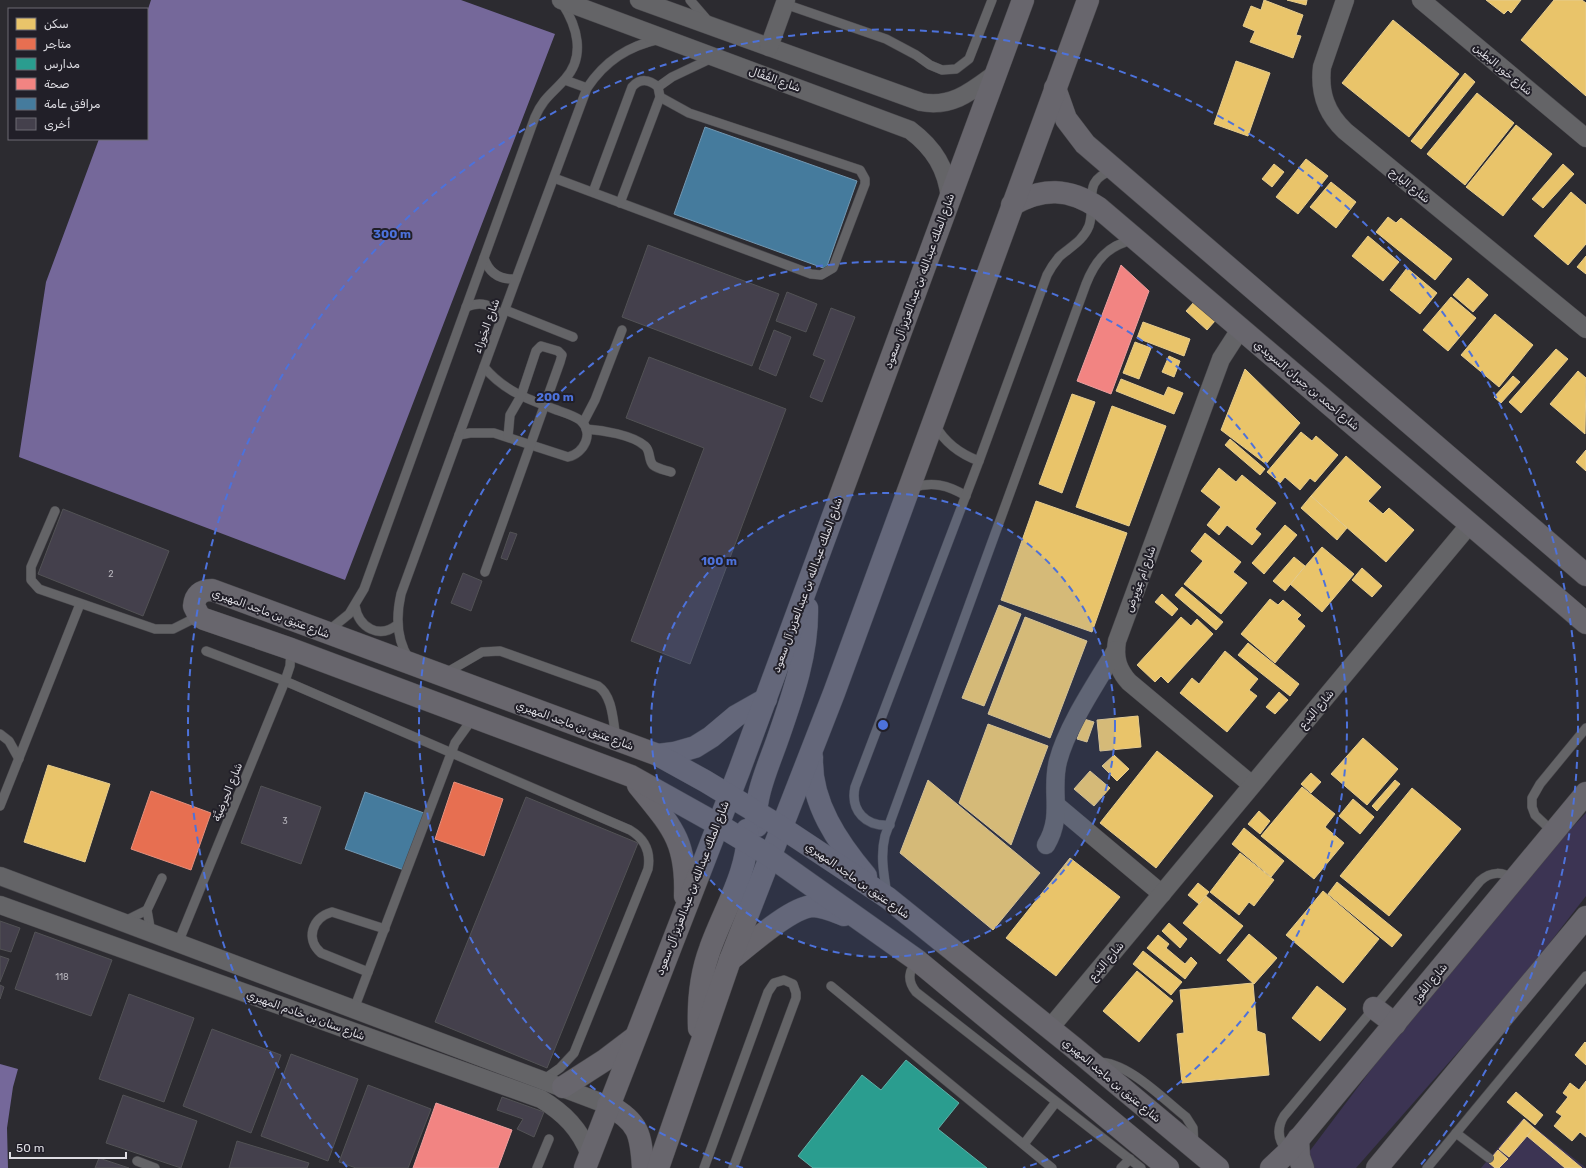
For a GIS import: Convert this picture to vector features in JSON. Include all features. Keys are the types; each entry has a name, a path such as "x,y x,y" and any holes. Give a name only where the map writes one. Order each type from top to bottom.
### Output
{"street":[{"name":"شارع القُفَّال","path":"560,0 891,121 910,130 929,146 936,155 946,176 950,198"},
{"path":"639,0 929,104 954,101 969,94 995,74"},
{"name":"شارع الملك عبدالله بن عبدالعزيز آل سعود","path":"587,1161 766,699 1023,0"},
{"path":"658,1168 730,960 815,742 1088,0"},
{"name":"شارع اليارِح","path":"1345,0 1322,67 1321,77 1323,97 1331,116 1345,131 1586,329"},
{"name":"شارع خَور البَطِين","path":"1421,0 1586,138"},
{"path":"769,47 786,2"},
{"path":"1055,88 1062,109 1072,129 1085,144 1586,575"},
{"path":"891,121 906,108 906,97"},
{"name":"شارع أحمد بن جبران السويدي","path":"1012,205 1034,194 1045,192 1066,193 1091,202 1241,328 1586,624"},
{"name":"شارع أم عِوَيرِض","path":"1241,328 1221,359 1117,641 1116,650 1118,668 1129,682 1252,785"},
{"name":"شارع البَدع","path":"1050,1028 1470,524"},
{"path":"770,856 759,835 755,811 797,680 805,634 806,588"},
{"name":"شارع عتيق بن ماجد المهيري","path":"199,616 194,606 194,601 201,592 212,590 658,755 781,827 888,898 1050,1028 1218,1168"},
{"path":"199,616 631,776 717,824 770,856 864,921 918,961 1168,1168"},
{"path":"1046,845 1054,830 1056,805 1055,777 1061,750 1116,650"},
{"path":"658,755 688,750 695,747 736,716 766,699"},
{"path":"815,742 812,768 814,782 823,810 838,839 853,861 888,898"},
{"path":"631,776 667,822 677,838 685,872 685,908"},
{"name":"شارع القُوز","path":"1271,1168 1293,1146 1586,793"},
{"path":"700,1043 699,1006 704,969 709,950 741,870 748,843 747,830 743,818 729,796"},
{"path":"1056,805 1162,894"},
{"name":"شارع سنان بن خادم المهيري","path":"0,876 553,1083 608,1105"},
{"name":"شارع سنان بن خادم المهيري","path":"0,905 541,1099 554,1106 573,1124 586,1144 587,1161"},
{"path":"730,960 779,922 806,907 813,906 828,909 864,921"},
{"path":"1377,1168 1586,917"},
{"path":"1374,1008 1395,1024"},
{"path":"553,1083 605,1060 634,1038"},
{"path":"608,1105 625,1115 636,1126 642,1141 643,1168"},
{"path":"1293,1146 1303,1168"}],"lane":[{"path":"326,632 342,621 355,606 364,589 539,106 550,93 565,80 574,66 578,46 574,25 560,0"},
{"path":"690,0 714,27"},
{"path":"786,2 886,39 916,55 936,68 948,70 956,69 969,60 992,0"},
{"name":"شارع الجَوزاء","path":"412,664 402,646 397,625 401,594 503,313 587,88 596,76 615,58 638,45 664,38"},
{"path":"658,87 672,77 715,57"},
{"path":"565,80 587,88"},
{"path":"593,192 632,87 635,84 645,80 649,81 658,87 660,97 620,203"},
{"path":"554,178 816,275 825,274 833,268 837,248 865,184 865,179 860,170 689,113 660,97"},
{"path":"890,825 874,824 861,816 854,803 854,787 966,496 1047,275 1058,259 1085,234 1091,219 1090,195 1095,181 1100,176 1114,170"},
{"path":"888,898 882,862 882,849 1090,275 1100,258 1107,251 1116,245 1136,239"},
{"path":"484,258 486,265 496,275 509,279 516,279"},
{"path":"466,307 477,303 489,305 503,313 573,337"},
{"path":"584,426 622,330"},
{"path":"485,572 529,445 560,362 562,355 558,351 541,346 536,350 521,396 510,415 508,437"},
{"path":"459,436 482,432 508,437 561,456 574,455 584,447 588,435 578,418 521,396 499,383 484,367"},
{"path":"933,422 947,442 958,452 979,461"},
{"path":"584,426 607,431 640,442 648,450 651,463 654,466 671,472"},
{"path":"909,489 932,484 946,485 966,496"},
{"path":"55,511 31,567 31,580 39,589 161,630 173,629 199,616"},
{"path":"0,806 80,604"},
{"path":"355,606 359,620 370,630 384,631 397,625"},
{"name":"شارع الحِرضِيَّة","path":"178,943 285,681 290,666 291,649"},
{"path":"206,651 285,681 630,830 642,839 649,854 649,865 645,877 574,1053 560,1068 553,1083"},
{"path":"442,675 482,652 500,651 598,686 603,689 608,698 617,740"},
{"path":"354,1009 451,753 460,734 473,718"},
{"path":"1553,832 1535,815 1532,807 1532,798 1540,784 1586,728"},
{"path":"0,734 9,742 19,759"},
{"path":"1293,1146 1283,1147 1279,1135 1281,1121 1374,1008 1480,881 1485,877 1497,873 1509,876 1514,880"},
{"path":"151,933 147,910 162,878"},
{"path":"122,922 147,910"},
{"path":"368,972 321,953 315,948 312,941 314,925 318,919 332,912 385,929"},
{"path":"918,961 911,970 910,976 912,987 916,992 1141,1168"},
{"path":"1427,1168 1586,976"},
{"path":"704,1168 768,992 774,983 779,980 789,982 795,988 796,998 733,1168"},
{"path":"831,986 1052,1168"},
{"path":"1024,1144 1056,1102"},
{"path":"1456,1133 1489,1158"},
{"path":"538,1168 549,1139"},
{"path":"1121,1168 1130,1159"},
{"path":"136,1161 155,1168"}],"shaded area":[{"path":"151,0 461,0 555,34 345,580 19,457 46,282 99,140 148,140 148,9"},
{"path":"1586,813 1586,896 1517,985 1356,1168 1306,1168 1306,1156 1428,994 1546,855"},
{"path":"0,1064 18,1069 13,1087 7,1128 8,1168 0,1168"},
{"path":"1523,1118 1586,1168 1481,1168"}],"building: سكن":[{"path":"1264,0 1303,15 1296,35 1301,36 1293,58 1250,42 1255,31 1243,26 1251,6 1261,10"},
{"path":"1287,0 1307,0 1306,5"},
{"path":"1486,0 1521,0 1511,13 1508,10 1504,14"},
{"path":"1554,0 1582,0 1586,3 1586,96 1521,40"},
{"path":"1393,20 1459,74 1409,137 1342,83"},
{"path":"1236,61 1270,73 1248,136 1214,124"},
{"path":"1465,73 1475,82 1421,149 1411,141"},
{"path":"1477,93 1514,123 1465,185 1427,154"},
{"path":"1516,125 1552,154 1503,216 1466,187"},
{"path":"1306,159 1328,176 1298,214 1276,197"},
{"path":"1274,164 1284,172 1272,187 1262,179"},
{"path":"1563,164 1574,174 1543,208 1532,199"},
{"path":"1331,182 1356,202 1336,228 1310,207"},
{"path":"1571,192 1586,205 1586,244 1568,265 1534,236"},
{"path":"1388,217 1396,223 1401,218 1452,259 1435,280 1376,232"},
{"path":"1368,236 1399,262 1383,281 1352,256"},
{"path":"1586,256 1586,274 1577,267"},
{"path":"1407,268 1437,293 1420,314 1390,290"},
{"path":"1468,278 1488,295 1473,312 1453,295"},
{"path":"1451,297 1476,318 1448,351 1423,330"},
{"path":"1194,302 1215,321 1207,330 1186,311"},
{"path":"1495,314 1533,345 1499,387 1461,355"},
{"path":"1143,322 1190,339 1184,356 1137,338"},
{"path":"1135,342 1151,348 1139,379 1123,373"},
{"path":"1556,349 1568,359 1521,413 1509,402"},
{"path":"1169,356 1180,361 1174,377 1162,372"},
{"path":"1245,369 1300,423 1266,464 1221,430"},
{"path":"1578,371 1586,378 1585,434 1550,404"},
{"path":"1513,376 1520,382 1501,403 1494,397"},
{"path":"1121,379 1164,396 1168,387 1183,393 1174,414 1116,391"},
{"path":"1072,394 1095,402 1062,493 1039,484"},
{"path":"1112,406 1166,426 1129,526 1076,507"},
{"path":"1301,432 1312,441 1316,436 1338,455 1315,482 1310,478 1300,490 1285,477 1280,483 1267,472"},
{"path":"1230,439 1265,469 1260,475 1225,445"},
{"path":"1586,450 1586,471 1576,462"},
{"path":"1346,456 1381,487 1368,501 1383,514 1389,508 1414,530 1386,562 1311,496"},
{"path":"1219,468 1236,482 1242,475 1276,503 1255,529 1261,534 1252,545 1227,525 1219,535 1207,525 1221,507 1201,491"},
{"path":"1311,496 1347,528 1337,540 1301,508"},
{"path":"1036,501 1127,533 1092,632 1001,600"},
{"path":"1285,525 1297,535 1264,574 1252,563"},
{"path":"1205,533 1241,562 1233,572 1247,583 1221,614 1184,584 1203,561 1191,551"},
{"path":"1322,547 1354,574 1322,612 1290,584"},
{"path":"1294,557 1305,566 1285,591 1273,581"},
{"path":"1362,568 1382,586 1372,597 1352,580"},
{"path":"1182,587 1223,622 1216,630 1175,595"},
{"path":"1162,594 1178,609 1172,616 1155,602"},
{"path":"1270,599 1278,605 1283,600 1301,615 1297,619 1305,626 1275,663 1241,634"},
{"path":"999,605 1021,614 984,706 962,698"},
{"path":"1025,617 1087,641 1050,738 988,714"},
{"path":"1181,617 1191,626 1197,619 1213,634 1168,683 1161,676 1155,682 1137,665"},
{"path":"1248,643 1299,684 1290,696 1238,655"},
{"path":"1225,651 1258,679 1249,690 1257,696 1227,732 1180,693 1192,678 1199,684"},
{"path":"1279,692 1288,700 1275,714 1266,707"},
{"path":"1138,716 1141,747 1100,751 1097,720"},
{"path":"1084,719 1094,722 1087,742 1077,739"},
{"path":"988,724 1048,746 1011,845 959,803"},
{"path":"1363,738 1398,769 1367,805 1331,774"},
{"path":"1157,751 1213,796 1156,868 1100,823"},
{"path":"1114,755 1129,769 1117,781 1102,766"},
{"path":"48,765 110,784 85,862 24,842"},
{"path":"1090,771 1110,788 1094,806 1074,789"},
{"path":"1311,773 1321,782 1311,793 1301,784"},
{"path":"928,780 1040,873 993,930 900,853"},
{"path":"1395,780 1400,784 1377,811 1372,806"},
{"path":"1302,787 1335,814 1325,827 1344,843 1314,879 1261,836"},
{"path":"1412,788 1461,829 1389,916 1340,876"},
{"path":"1353,799 1374,817 1360,834 1339,816"},
{"path":"1259,811 1270,821 1260,834 1248,824"},
{"path":"1244,828 1284,861 1271,877 1232,844"},
{"path":"1240,853 1274,880 1254,906 1249,902 1239,915 1210,892"},
{"path":"1070,858 1120,897 1056,976 1006,938"},
{"path":"1337,882 1402,935 1392,947 1328,894"},
{"path":"1198,883 1209,892 1199,904 1188,895"},
{"path":"1323,891 1379,939 1343,983 1286,935"},
{"path":"1206,896 1243,926 1220,954 1183,923"},
{"path":"1169,923 1187,939 1180,948 1162,931"},
{"path":"1249,934 1277,958 1254,984 1227,960"},
{"path":"1158,935 1169,944 1166,948 1185,964 1191,957 1197,963 1185,979 1147,948"},
{"path":"1143,951 1182,982 1171,995 1133,964"},
{"path":"1137,971 1173,1001 1139,1042 1103,1011"},
{"path":"1253,983 1257,1031 1265,1034 1269,1075 1182,1083 1177,1034 1184,1033 1180,990"},
{"path":"1317,986 1346,1009 1320,1041 1292,1018"},
{"path":"1585,1042 1586,1043 1586,1065 1575,1055"},
{"path":"1586,1081 1586,1137 1580,1132 1572,1141 1554,1126 1562,1116 1556,1112 1568,1097 1563,1093 1570,1083 1579,1090"},
{"path":"1516,1092 1543,1115 1535,1125 1507,1102"},
{"path":"1524,1119 1534,1128 1509,1157 1499,1149"},
{"path":"1534,1128 1582,1168 1565,1168 1527,1136"},
{"path":"1498,1150 1508,1159 1499,1168 1495,1168 1488,1162"}],"building: متاجر":[{"path":"454,782 503,799 484,856 435,839"},
{"path":"151,791 211,813 191,870 131,849"}],"building: مدارس":[{"path":"906,1060 959,1103 938,1129 987,1168 813,1168 798,1156 862,1075 881,1090"}],"building: صحة":[{"path":"1121,265 1149,291 1111,394 1077,381"},
{"path":"436,1103 512,1130 498,1168 413,1168"}],"building: مرافق عامة":[{"path":"705,127 857,181 826,269 674,214"},
{"path":"365,792 424,813 404,870 345,849"}],"building: أخرى":[{"path":"648,245 779,294 752,366 622,317"},
{"path":"787,292 817,304 806,332 776,321"},
{"path":"831,308 855,317 822,402 810,397 825,360 813,355"},
{"path":"774,330 791,337 776,376 759,369"},
{"path":"649,357 786,409 690,664 631,641 704,448 626,418"},
{"path":"63,509 169,551 143,616 38,574"},
{"path":"510,532 517,534 507,560 501,558"},
{"path":"463,573 482,581 471,611 451,603"},
{"path":"261,786 321,807 301,864 241,843"},
{"path":"526,797 638,843 547,1068 435,1022"},
{"path":"0,921 20,928 11,952 0,949"},
{"path":"35,932 112,960 91,1016 15,989"},
{"path":"0,956 9,959 0,982"},
{"path":"0,985 4,987 0,999"},
{"path":"129,994 194,1018 164,1102 99,1079"},
{"path":"212,1029 281,1055 251,1133 183,1106"},
{"path":"291,1054 358,1079 328,1161 261,1136"},
{"path":"368,1085 431,1109 408,1168 356,1168 339,1162"},
{"path":"123,1095 197,1121 181,1168 106,1143"},
{"path":"502,1097 544,1112 534,1137 517,1129 523,1119 497,1110"},
{"path":"237,1141 309,1163 307,1168 229,1168"},
{"path":"99,1158 129,1168 95,1168"}]}
